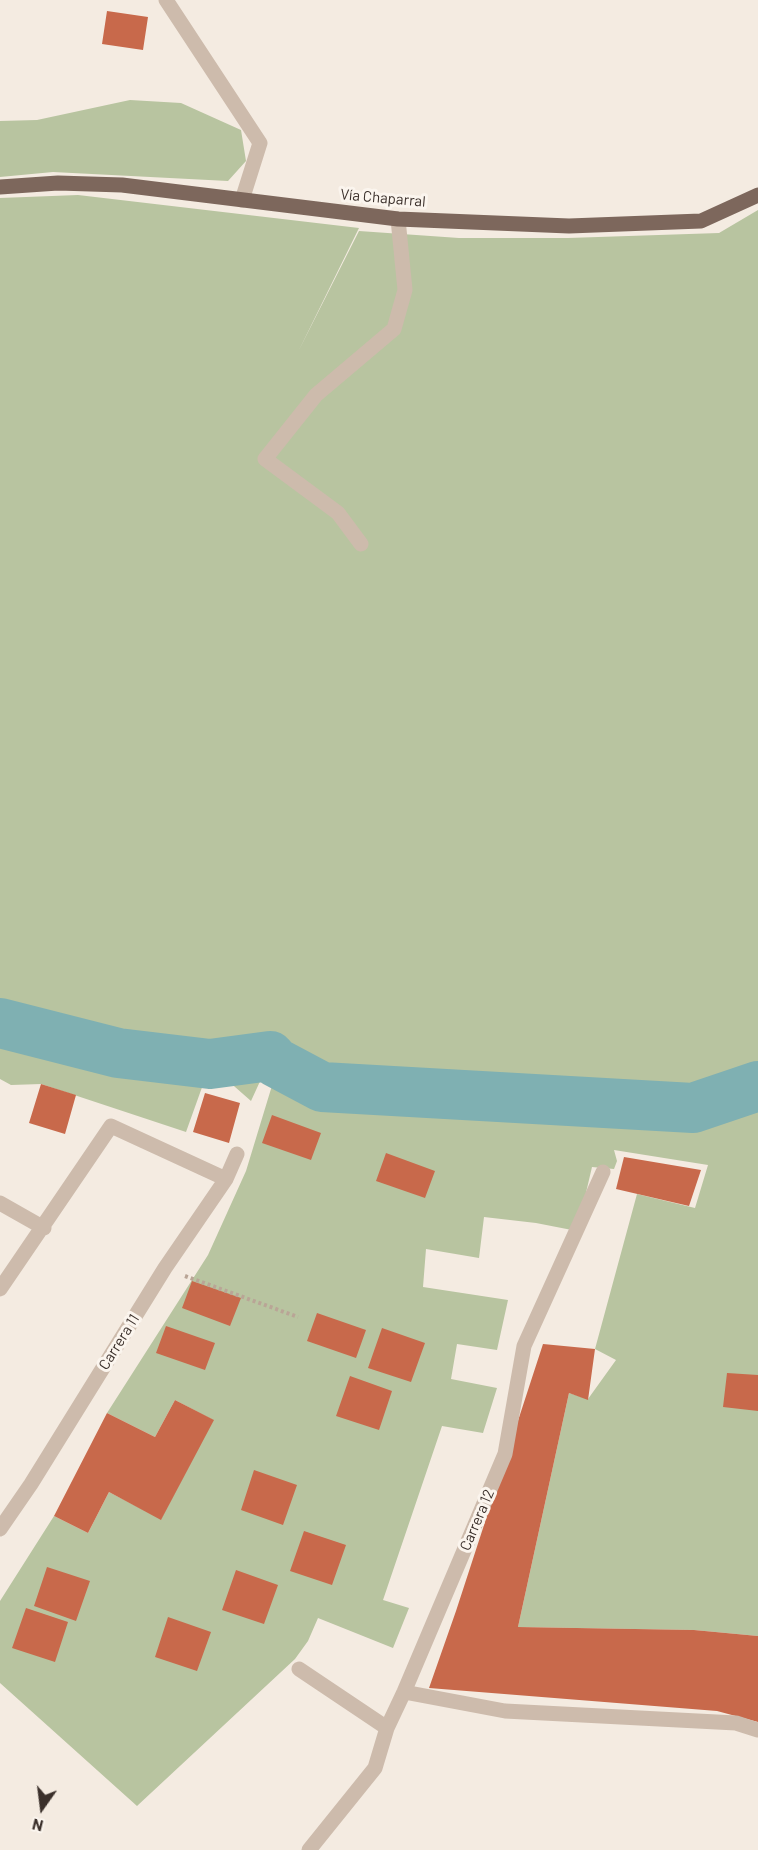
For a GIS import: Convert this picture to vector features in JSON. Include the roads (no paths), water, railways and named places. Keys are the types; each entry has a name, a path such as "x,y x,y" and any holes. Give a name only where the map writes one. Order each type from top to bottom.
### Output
{"main road":[{"name":"Vía Chaparral","path":"0,187 58,183 122,185 398,219 569,226 701,221 758,195"}],"street":[{"path":"166,0 260,143 242,200"},
{"path":"361,544 338,513 265,459 316,395 394,329 405,290 398,219"},
{"path":"0,1289 44,1228 111,1126 226,1179"},
{"name":"Carrera 11","path":"0,1529 31,1484 165,1268 226,1179 237,1154"},
{"name":"Carrera 12","path":"309,1850 375,1768 387,1728 505,1454 524,1346 603,1172"},
{"path":"0,1203 44,1228"},
{"path":"299,1669 387,1728"},
{"path":"404,1692 505,1711 736,1723 758,1730"}],"waterway":[{"path":"0,1023 118,1053 210,1064 270,1056 275,1062 322,1087 693,1108 758,1086"}]}
